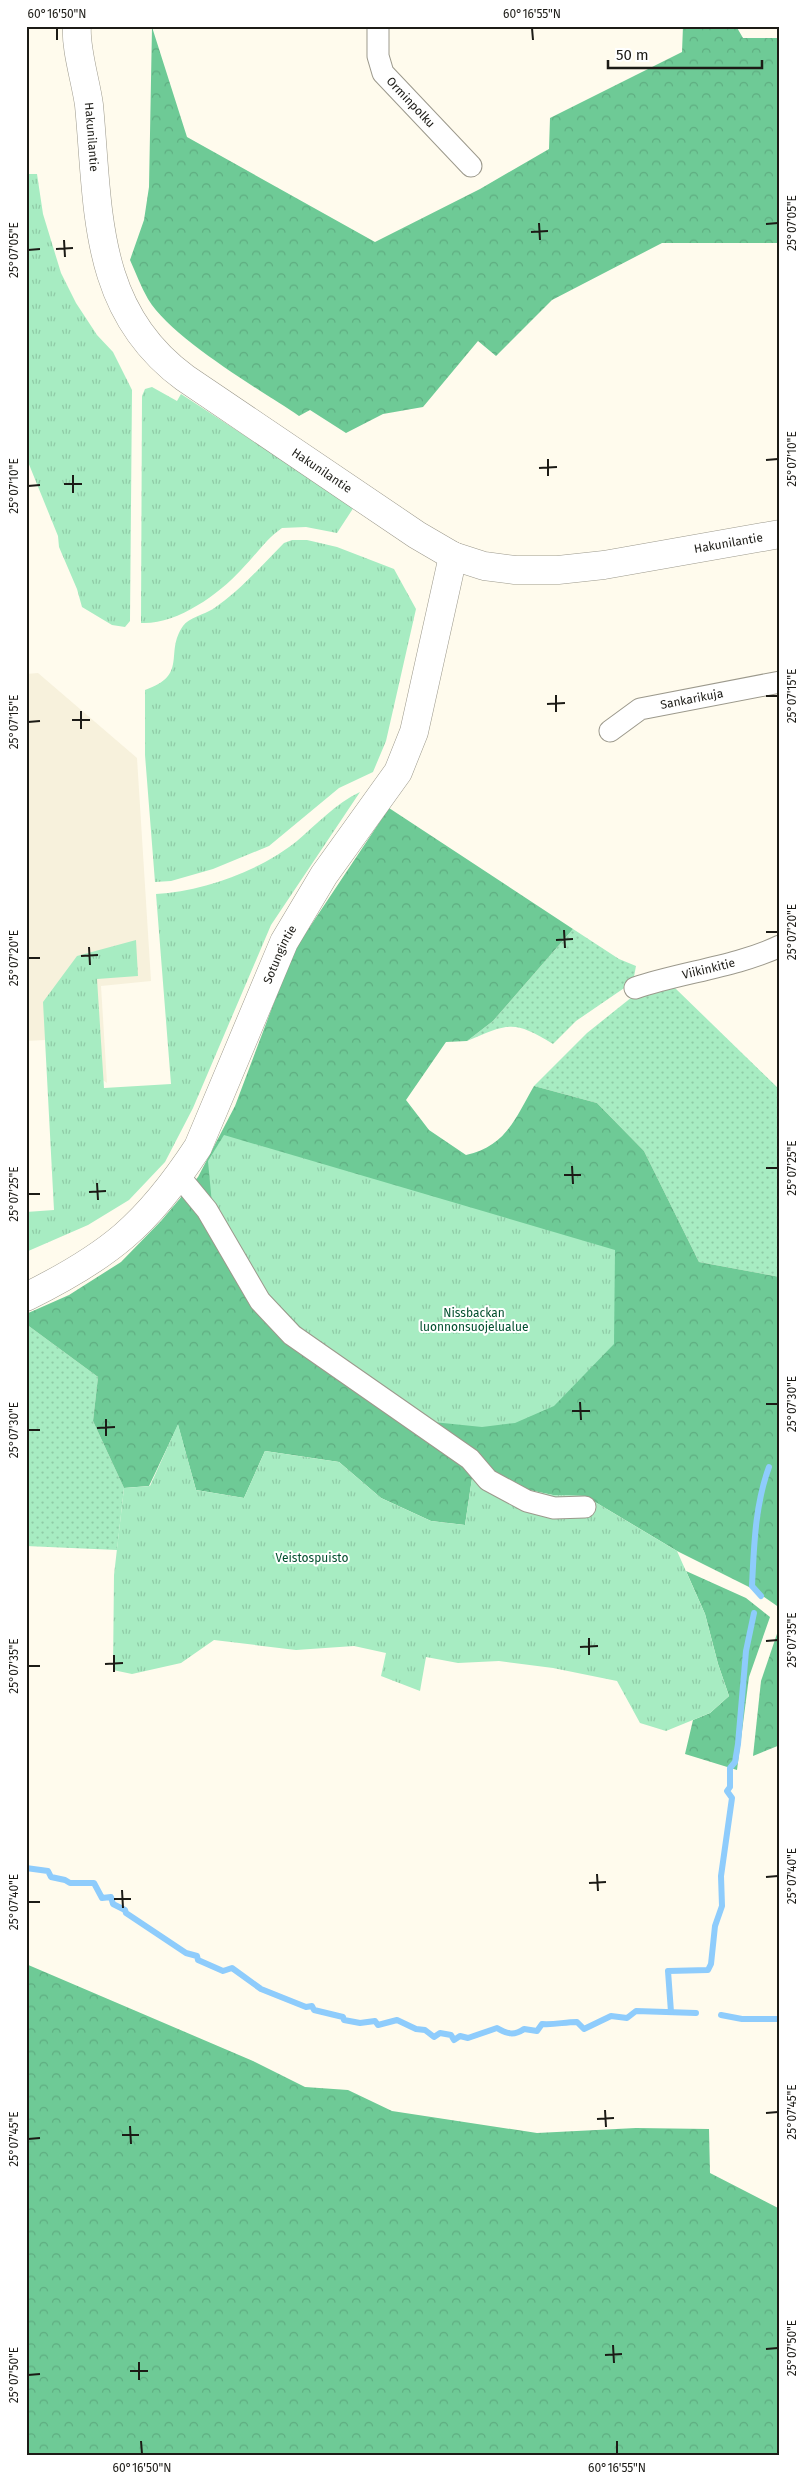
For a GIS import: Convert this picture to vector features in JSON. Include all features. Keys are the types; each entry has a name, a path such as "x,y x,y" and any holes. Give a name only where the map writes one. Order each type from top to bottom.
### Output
{"street":[{"name":"Hakunilantie","path":"77,26 87,86 102,243 120,300 132,325 168,366 417,535 453,556 484,566 558,570 604,566 780,534"},
{"name":"Hakunilantie","path":"87,86 96,26"},
{"name":"Orminpolku","path":"378,26 378,56 383,73 471,166"},
{"name":"Sotungintie","path":"26,1297 88,1264 114,1246 150,1212 179,1176 198,1148 263,988 284,942 324,876 398,772 414,732 453,556"},
{"name":"Sankarikuja","path":"610,731 640,709 780,682"},
{"name":"Viikinkitie","path":"635,988 685,972 749,959 780,946"},
{"path":"179,1176 207,1210 260,1301 292,1335 470,1459 488,1480 527,1501 554,1508 585,1507"}],"shaded area":[{"path":"38,673 137,758 151,981 101,986 107,1083 46,1040 26,1041 26,674"}],"green space":[{"path":"683,26 736,26 743,38 780,38 780,243 662,243 552,300 496,356 478,341 423,407 383,414 346,433 310,410 299,416 240,378 176,330 160,314 143,290 130,260 144,220 149,187 152,27 187,137 375,242 480,189 549,149 550,118 682,52"},
{"path":"26,174 37,174 43,214 61,273 76,303 97,335 113,352 132,390 130,621 125,627 112,625 82,607 77,589 59,547 58,536 26,457"},
{"path":"152,387 177,401 181,394 354,507 337,533 306,527 282,528 266,542 232,580 196,607 168,619 141,623 142,396 145,389"},
{"path":"292,540 307,540 337,547 394,569 416,609 386,741 373,772 339,788 269,846 213,869 171,881 155,882 145,755 145,690 167,677 171,670 178,636 185,623 223,602 250,578 284,543"},
{"path":"360,792 271,925 193,1108 165,1162 129,1200 88,1225 26,1252 26,1212 54,1210 43,1002 77,956 136,940 138,976 97,979 104,1088 171,1084 156,894 193,889 212,884 266,862 297,841 342,802"},
{"path":"389,808 573,929 493,1021 467,1041 446,1042 406,1100 429,1130 466,1155 491,1145 508,1130 534,1086 597,1103 644,1151 699,1262 780,1277 780,1608 751,1588 677,1551 585,1496 553,1495 529,1490 497,1474 476,1452 465,1525 431,1521 381,1498 339,1462 265,1451 244,1498 196,1490 178,1425 149,1486 124,1488 93,1421 98,1377 26,1324 26,1314 69,1295 121,1262 161,1221 198,1177 235,1106 293,952"},
{"path":"573,929 619,959 636,966 633,982 576,1021 553,1044 529,1031 511,1027 493,1030 467,1041 493,1021"},
{"path":"675,988 780,1090 780,1277 699,1262 644,1151 597,1103 534,1086 587,1033 637,993"},
{"name":"Nissbackan luonnonsuojelualue","path":"224,1135 615,1250 614,1344 554,1406 515,1423 482,1427 433,1422 315,1342 260,1285 212,1204 208,1161"},
{"path":"26,1324 98,1377 93,1421 124,1488 117,1550 26,1546"},
{"name":"Veistospuisto","path":"178,1424 196,1490 244,1498 265,1451 339,1462 381,1498 431,1521 465,1525 476,1451 497,1474 529,1490 553,1495 585,1496 677,1551 705,1614 718,1664 729,1696 710,1713 666,1731 640,1723 617,1681 553,1668 499,1661 458,1663 426,1657 420,1691 381,1676 386,1653 354,1646 296,1650 214,1640 181,1663 132,1674 113,1670 114,1575 124,1488 150,1486"},
{"path":"686,1571 746,1598 770,1617 749,1677 737,1770 685,1754 693,1720 710,1713 729,1696 718,1664 705,1614"},
{"path":"780,1625 780,1745 753,1756 761,1681"},
{"path":"26,1964 253,2061 305,2087 348,2090 392,2111 537,2133 636,2128 709,2129 710,2173 780,2209 780,2455 26,2455"}],"waterway":[{"path":"761,1596 752,1586 758,1511 769,1467"},
{"path":"671,2012 668,1971 708,1970 711,1964 715,1926 722,1906 721,1876 732,1798 727,1791 730,1787 730,1768 735,1762 738,1744 746,1651 754,1613"},
{"path":"26,1868 48,1871 51,1877 70,1883 94,1883 102,1898 111,1897 113,1904 125,1910 126,1913 186,1953 197,1956 198,1960 223,1971 232,1968 261,1989 306,2007 312,2006 314,2010 343,2017 344,2020 360,2023 375,2021 378,2025 397,2020 416,2029 425,2030 434,2037 440,2033 451,2035 454,2040 460,2036 468,2038 497,2028 510,2033 517,2033 524,2029 537,2031 542,2024 577,2022 584,2029 611,2016 627,2018 636,2011 696,2013"},
{"path":"721,2015 742,2019 780,2019"}]}
